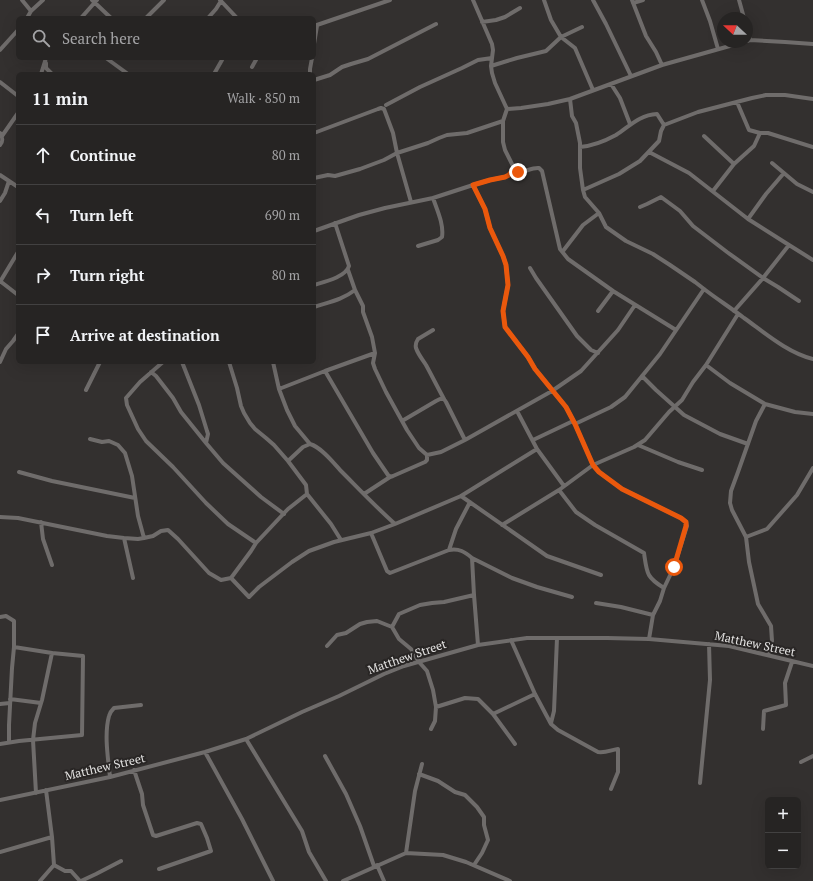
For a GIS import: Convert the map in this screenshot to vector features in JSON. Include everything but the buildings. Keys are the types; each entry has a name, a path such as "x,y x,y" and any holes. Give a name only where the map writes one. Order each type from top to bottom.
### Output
{"street":[{"path":"22,0 31,11"},
{"path":"28,16 31,11 43,0"},
{"path":"148,16 164,0"},
{"path":"316,26 390,0"},
{"path":"316,230 385,208 433,198 490,180 505,177 512,171 513,166 505,150 503,142 503,121 507,109 492,73 492,44 473,0"},
{"path":"544,0 550,20 561,37 575,48 593,90"},
{"path":"593,0 631,76"},
{"path":"643,0 633,2 646,36 662,65"},
{"path":"702,0 718,49"},
{"path":"739,0 742,12"},
{"path":"83,16 95,1 109,16"},
{"path":"210,16 221,1 235,16"},
{"path":"482,22 505,17 520,8"},
{"path":"316,79 330,75 346,66 368,60 436,24"},
{"path":"491,66 546,51 561,37 582,27"},
{"path":"0,50 16,32"},
{"path":"753,41 813,44"},
{"path":"507,109 535,106 570,99 662,65 722,48"},
{"path":"386,105 420,87 478,60 492,58"},
{"path":"42,72 46,60"},
{"path":"46,60 46,68 50,72"},
{"path":"109,60 125,72"},
{"path":"215,72 221,60"},
{"path":"252,68 256,60"},
{"path":"310,72 312,60"},
{"path":"0,82 16,94"},
{"path":"611,84 620,98 630,124"},
{"path":"583,190 619,174 640,161 660,141 661,131 664,125 698,112 766,95 785,95 813,99"},
{"path":"570,99 571,114 578,128 580,143 580,168 583,190 585,197 599,213 606,228 626,241 653,254 670,265 774,340 813,359"},
{"path":"737,102 748,130 768,133 813,146"},
{"path":"316,132 381,108 384,109 393,133 411,202"},
{"path":"580,147 590,146 615,135 630,124 648,114 657,114 664,125"},
{"path":"0,145 2,143 1,135 16,116"},
{"path":"316,178 328,175 335,176 360,169 384,160 397,153 447,135 467,134 503,121"},
{"path":"713,191 734,164 754,146 760,133"},
{"path":"704,136 734,164"},
{"path":"649,152 689,173 748,219 813,260"},
{"path":"772,163 797,184 813,192"},
{"path":"512,171 515,173 533,168 539,168 542,171 560,249 568,258 676,330"},
{"path":"748,219 766,194 784,173"},
{"path":"0,175 16,186"},
{"path":"0,201 5,192 8,181"},
{"path":"473,185 485,209 490,228 506,265 508,285 503,311 505,327 552,391 566,407 593,465 599,472 622,489 681,518 686,522 674,567 653,615 649,639"},
{"path":"640,207 660,197 680,211 693,226 727,252 763,278 799,301"},
{"path":"418,246 438,240 442,237 443,232 433,198"},
{"path":"563,252 583,225 599,213"},
{"path":"335,223 349,266 348,270 355,290 363,306 363,312 372,337 375,353 373,363 375,369 402,421 419,448 430,455 441,452 465,440 552,391 581,371 618,330 635,304"},
{"path":"734,311 789,245"},
{"path":"16,255 0,282 16,294"},
{"path":"530,268 577,336 591,350 598,353"},
{"path":"316,284 332,279 348,270"},
{"path":"533,440 610,407 624,396 660,354 704,289"},
{"path":"316,306 340,299 355,290"},
{"path":"598,311 614,290"},
{"path":"502,525 559,490 593,465 638,445 648,437 669,412 682,400 738,314"},
{"path":"433,330 416,341 417,349 465,440"},
{"path":"0,362 6,349 16,336"},
{"path":"279,389 375,353"},
{"path":"86,390 99,364"},
{"path":"161,364 140,382 126,398 126,405 138,429 146,441 173,467 206,503 228,524 256,543"},
{"path":"183,364 199,405 208,434 206,443"},
{"path":"230,364 241,406 250,423 288,461 306,485 307,494 331,524 341,540"},
{"path":"273,364 279,389 295,426 310,444 315,445 381,512 395,524"},
{"path":"706,365 730,383 765,404 795,412 813,414"},
{"path":"325,371 373,453 390,477"},
{"path":"151,372 156,376 173,398 181,412 223,463 261,497 284,514"},
{"path":"642,376 684,415 720,434 748,444"},
{"path":"402,421 436,401 440,399 444,400"},
{"path":"765,404 756,421 731,491 730,503 746,537 749,562 758,604 771,626 772,641 769,655"},
{"path":"517,411 537,449 564,486"},
{"path":"90,439 102,442 109,441 118,445 125,453 132,476 138,516 144,538"},
{"path":"288,461 310,444"},
{"path":"638,445 678,462 702,470"},
{"path":"230,578 249,597 292,562 309,551 341,540 371,533 461,496 537,449"},
{"path":"364,494 390,477 424,462 427,460 427,454"},
{"path":"746,537 767,529 797,495 813,468"},
{"path":"19,472 52,481 135,498"},
{"path":"559,490 576,512 644,553 646,569 651,579 664,588"},
{"path":"0,517 18,518 124,538 144,538 153,536 161,531 168,530 209,573 221,580 230,578 256,543 288,509 307,494"},
{"path":"461,496 547,556 601,575"},
{"path":"449,550 456,529 470,502"},
{"path":"41,522 43,539 52,565"},
{"path":"371,533 387,571 390,573 449,550 456,549 512,578 537,588 572,597"},
{"path":"124,538 133,578"},
{"path":"472,558 478,646"},
{"path":"392,627 399,614 420,605 474,596"},
{"path":"596,603 621,607 653,615"},
{"path":"0,617 6,616 14,621 9,742"},
{"path":"327,646 337,635 346,633 360,624 377,621 392,627 399,639 411,649 427,671 433,690 436,707 435,721 431,729"},
{"name":"Matthew Street","path":"0,800 110,777 205,752 246,739 384,674 419,662 478,646 511,640 528,638 607,638 649,639 710,644 729,646 813,666"},
{"path":"551,724 554,711 557,638"},
{"path":"511,640 535,694 551,724 558,730 598,752 604,753 618,749 618,772 611,790"},
{"path":"700,783 710,680 710,644"},
{"path":"0,744 82,735 83,656 14,647"},
{"path":"36,793 33,740 35,723 52,653"},
{"path":"763,729 764,711 786,705 786,683 792,662"},
{"path":"493,714 535,694"},
{"path":"436,707 465,698 478,699 493,714 515,744"},
{"path":"0,704 10,701 41,703"},
{"path":"110,777 106,732 109,714 114,708 141,705"},
{"path":"246,739 302,831 309,852 326,881"},
{"path":"205,752 242,819 273,881"},
{"path":"325,756 346,794 376,866 384,881"},
{"path":"801,762 813,756"},
{"path":"406,853 412,812 422,764"},
{"path":"134,770 153,835 156,836 198,823 201,824 208,838 211,851 159,869"},
{"path":"419,774 438,781 464,795 478,808 484,817 484,825 488,840 474,866"},
{"path":"40,881 54,865 46,790"},
{"path":"0,852 52,837"},
{"path":"343,881 406,853 443,855 510,881"},
{"path":"54,865 65,871 71,871 81,881 120,861"}],"route":[{"path":"518,172 515,173 512,171 505,177 473,185 485,209 490,228 506,265 508,285 503,311 505,327 528,357 535,369 566,407 593,465 599,472 622,489 681,518 686,522 674,567"}]}
